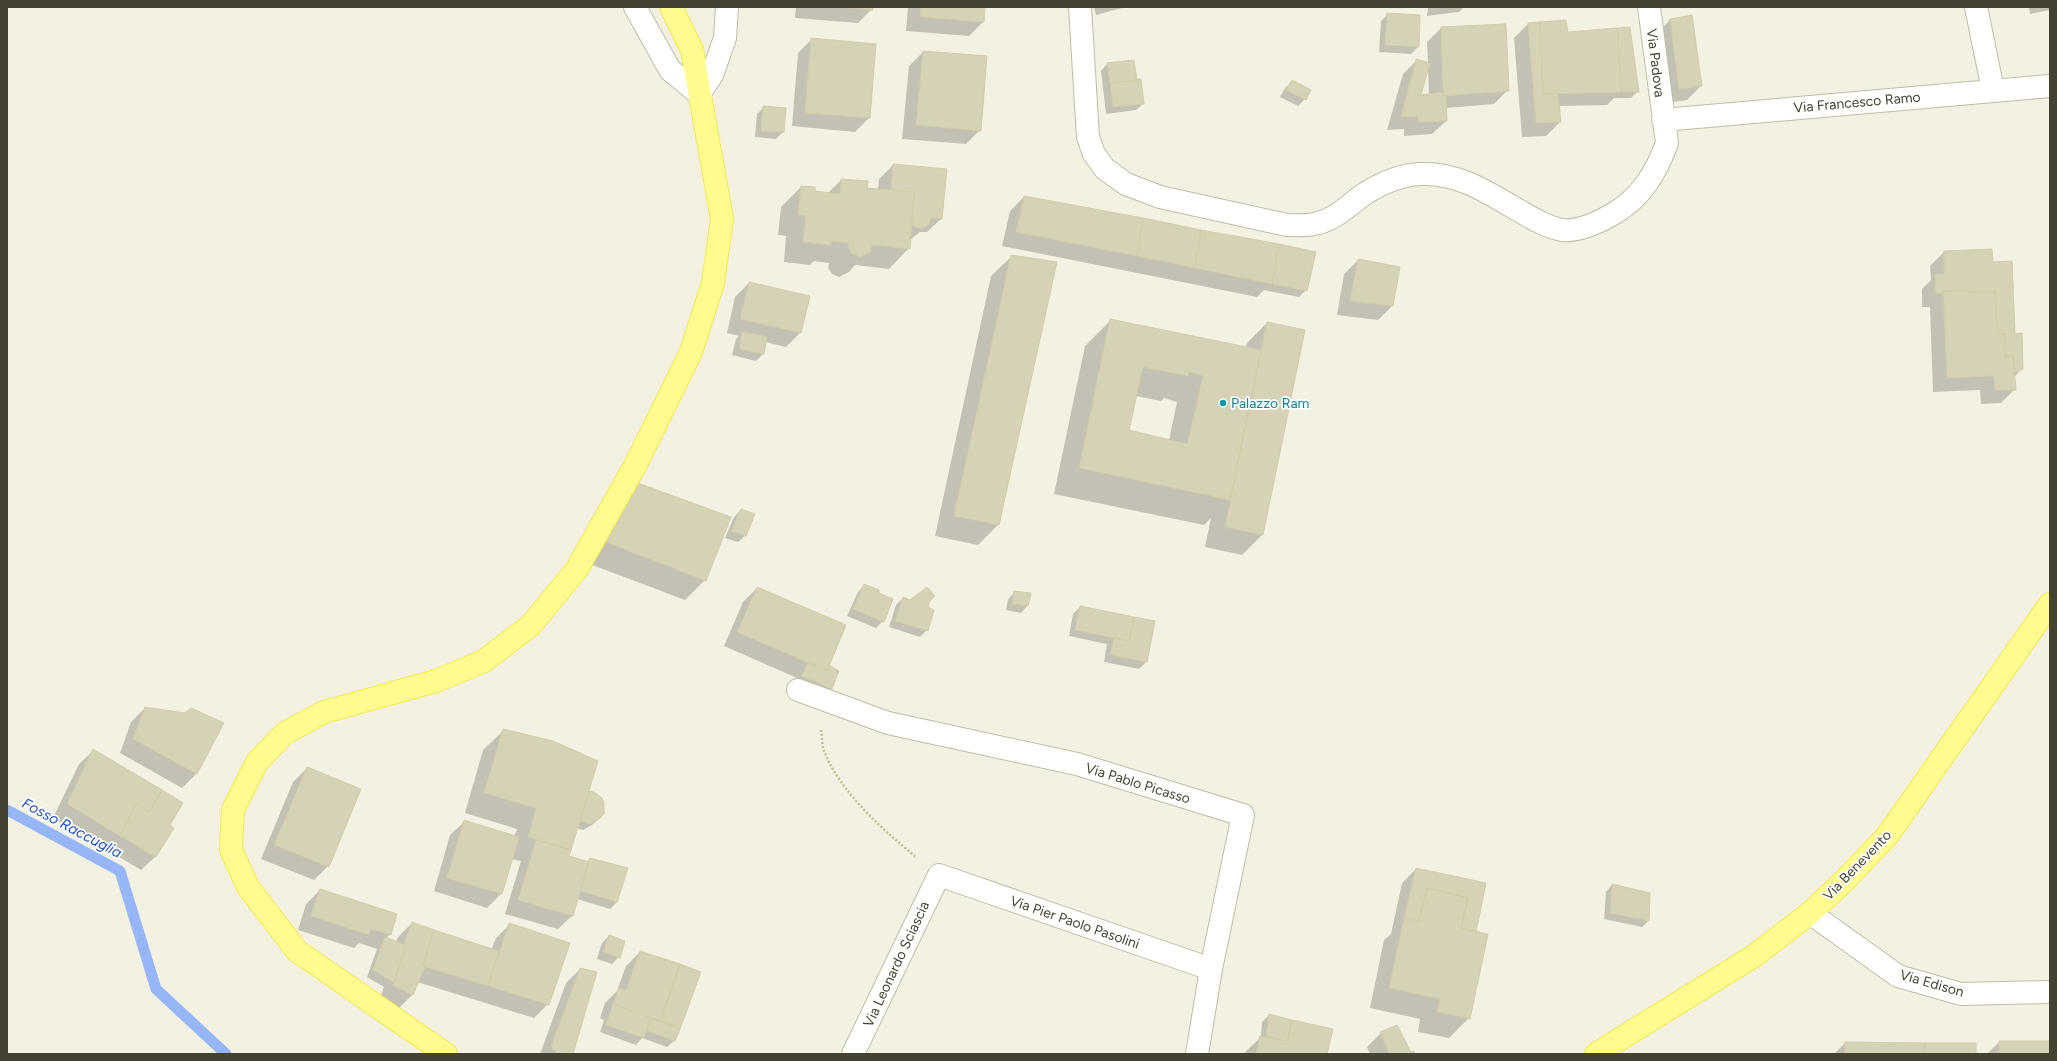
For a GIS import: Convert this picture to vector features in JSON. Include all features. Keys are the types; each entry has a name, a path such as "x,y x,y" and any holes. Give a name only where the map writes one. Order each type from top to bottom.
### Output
{"main road":[{"path":"446,1054 297,951 248,887 230,850 233,810 257,762 285,733 324,712 436,681 484,661 531,625 577,569 636,464 691,352 713,283 722,219 692,50 671,7"},
{"name":"Via Benevento","path":"1596,1054 1754,956 1810,913 1844,881 1887,836 2050,604"}],"street":[{"path":"635,7 670,70 699,94 712,75 725,38 727,7"},
{"name":"Via Padova","path":"1080,7 1088,137 1094,154 1105,169 1126,184 1160,197 1287,224 1314,224 1339,214 1365,194 1382,184 1419,174 1439,175 1458,179 1477,186 1543,224 1563,230 1584,226 1604,219 1623,208 1638,195 1650,180 1660,162 1667,143 1649,7"},
{"path":"1976,7 1993,90"},
{"name":"Via Francesco Ramo","path":"1663,120 2050,86"},
{"name":"Via Pablo Picasso","path":"798,690 888,723 1077,764 1243,815 1211,969 1197,1054"},
{"name":"Via Pier Paolo Pasolini","path":"938,875 1211,969"},
{"name":"Via Leonardo Sciascia","path":"853,1054 938,875"},
{"name":"Via Edison","path":"1810,913 1898,976 1961,994 2050,992"}],"path":[{"path":"826,700 820,715 824,751 844,786 883,830 938,875"}],"building":[{"path":"837,7 873,7 873,10"},
{"path":"921,7 985,7 984,22 920,17"},
{"path":"1387,13 1420,15 1419,47 1385,45"},
{"path":"1692,15 1702,86 1679,89 1670,19"},
{"path":"1566,20 1568,32 1617,28 1622,92 1543,94 1540,22"},
{"path":"1540,22 1543,94 1558,93 1561,122 1536,123 1528,23"},
{"path":"1506,24 1509,91 1443,96 1441,27"},
{"path":"1630,27 1639,92 1622,92 1617,28"},
{"path":"811,38 876,44 870,118 805,113"},
{"path":"923,51 987,56 981,131 916,125"},
{"path":"1416,59 1430,63 1421,95 1443,92 1443,96 1446,96 1447,121 1418,122 1418,116 1401,117"},
{"path":"1134,60 1137,80 1110,84 1107,63"},
{"path":"1141,79 1144,104 1113,107 1110,84"},
{"path":"1292,80 1311,90 1306,100 1286,90"},
{"path":"763,106 786,108 784,132 761,131"},
{"path":"893,164 947,169 942,219 931,218 929,225 922,229 912,226 914,192 891,190"},
{"path":"841,179 868,181 867,188 914,192 910,249 872,245 870,252 860,257 852,254 848,247 849,243 831,241 831,245 803,242 806,216 798,215 801,186 815,187 815,191 840,194"},
{"path":"1024,196 1143,218 1137,256 1016,232"},
{"path":"1143,218 1201,230 1195,268 1137,256"},
{"path":"1201,230 1279,244 1272,284 1195,268"},
{"path":"1279,244 1316,252 1307,291 1272,284"},
{"path":"1992,249 1993,262 2012,261 2015,334 2022,333 2023,369 2015,373 2013,356 2006,357 2004,334 1997,334 1995,292 1943,291 1944,293 1936,294 1935,274 1944,274 1944,251"},
{"path":"1011,255 1057,262 999,525 954,516"},
{"path":"1358,259 1400,267 1393,306 1350,301"},
{"path":"749,282 810,296 801,333 740,319"},
{"path":"1943,291 1995,292 1997,334 2004,334 2006,357 2013,356 2016,390 1995,390 1994,376 1947,378"},
{"name":"Palazzo Ram","path":"1110,319 1261,350 1230,500 1079,468","holes":["1143,367 1188,376 1189,372 1203,376 1187,444 1129,430"]},
{"path":"1267,322 1305,330 1263,535 1225,527"},
{"path":"742,331 767,337 764,354 739,349"},
{"path":"635,482 731,517 706,581 606,542"},
{"path":"741,509 755,514 746,536 731,531"},
{"path":"864,584 879,590 879,593 893,599 884,622 853,609"},
{"path":"757,587 846,625 827,671 737,632"},
{"path":"927,587 935,596 929,602 928,607 934,610 928,631 895,621 903,597 910,600"},
{"path":"1014,591 1031,593 1028,606 1012,604"},
{"path":"1080,606 1134,617 1129,641 1075,630"},
{"path":"1134,617 1155,621 1147,662 1110,655 1114,638 1129,641"},
{"path":"808,663 827,671 829,665 839,671 832,689 801,676"},
{"path":"145,707 185,713 191,708 224,723 197,774 133,739"},
{"path":"503,729 553,741 598,761 571,850 528,837 536,808 484,793"},
{"path":"93,749 162,790 149,812 136,803 120,836 67,804"},
{"path":"307,767 361,789 329,867 274,845"},
{"path":"162,790 183,803 170,825 174,828 156,857 120,836 136,803 149,812"},
{"path":"589,791 594,792 602,798 604,802 604,814 590,824 580,821"},
{"path":"464,820 519,837 502,894 447,878"},
{"path":"536,840 571,850 569,856 589,862 573,916 518,900"},
{"path":"590,858 628,868 617,902 580,891"},
{"path":"1416,868 1486,883 1476,932 1461,928 1468,898 1427,888 1419,921 1404,918"},
{"path":"1612,884 1650,893 1649,921 1610,913"},
{"path":"1427,888 1468,898 1461,928 1488,934 1470,1019 1437,1012 1440,999 1389,988 1404,918 1419,921"},
{"path":"320,889 397,914 391,935 371,929 369,935 311,916"},
{"path":"412,922 434,930 423,966 425,967 413,995 393,985 406,945 404,944"},
{"path":"509,923 570,943 549,1005 488,986"},
{"path":"434,930 499,951 488,986 423,966"},
{"path":"609,935 625,941 620,958 603,952"},
{"path":"385,937 406,945 394,983 373,970"},
{"path":"640,951 680,964 660,1021 613,1004 619,988 626,990"},
{"path":"680,964 701,972 680,1029 660,1021"},
{"path":"580,968 597,972 573,1054 558,1054 551,1047"},
{"path":"613,1004 651,1018 644,1038 606,1025"},
{"path":"1269,1014 1292,1020 1287,1041 1266,1037"},
{"path":"651,1018 680,1029 675,1041 647,1031"},
{"path":"1292,1020 1333,1029 1327,1054 1256,1054 1260,1036 1287,1041"},
{"path":"1397,1025 1411,1052 1414,1051 1415,1054 1389,1054 1380,1032"},
{"path":"1999,1041 2050,1041 2050,1054 1999,1054"},
{"path":"1845,1042 1925,1043 1924,1054 1845,1054"},
{"path":"1925,1043 1976,1043 1976,1054 1924,1054"}],"waterway":[{"name":"Fosso Raccuglia","path":"7,810 120,871 156,989 226,1054"}],"place":[{"name":"Palazzo Ram","path":"1223,403"}]}
